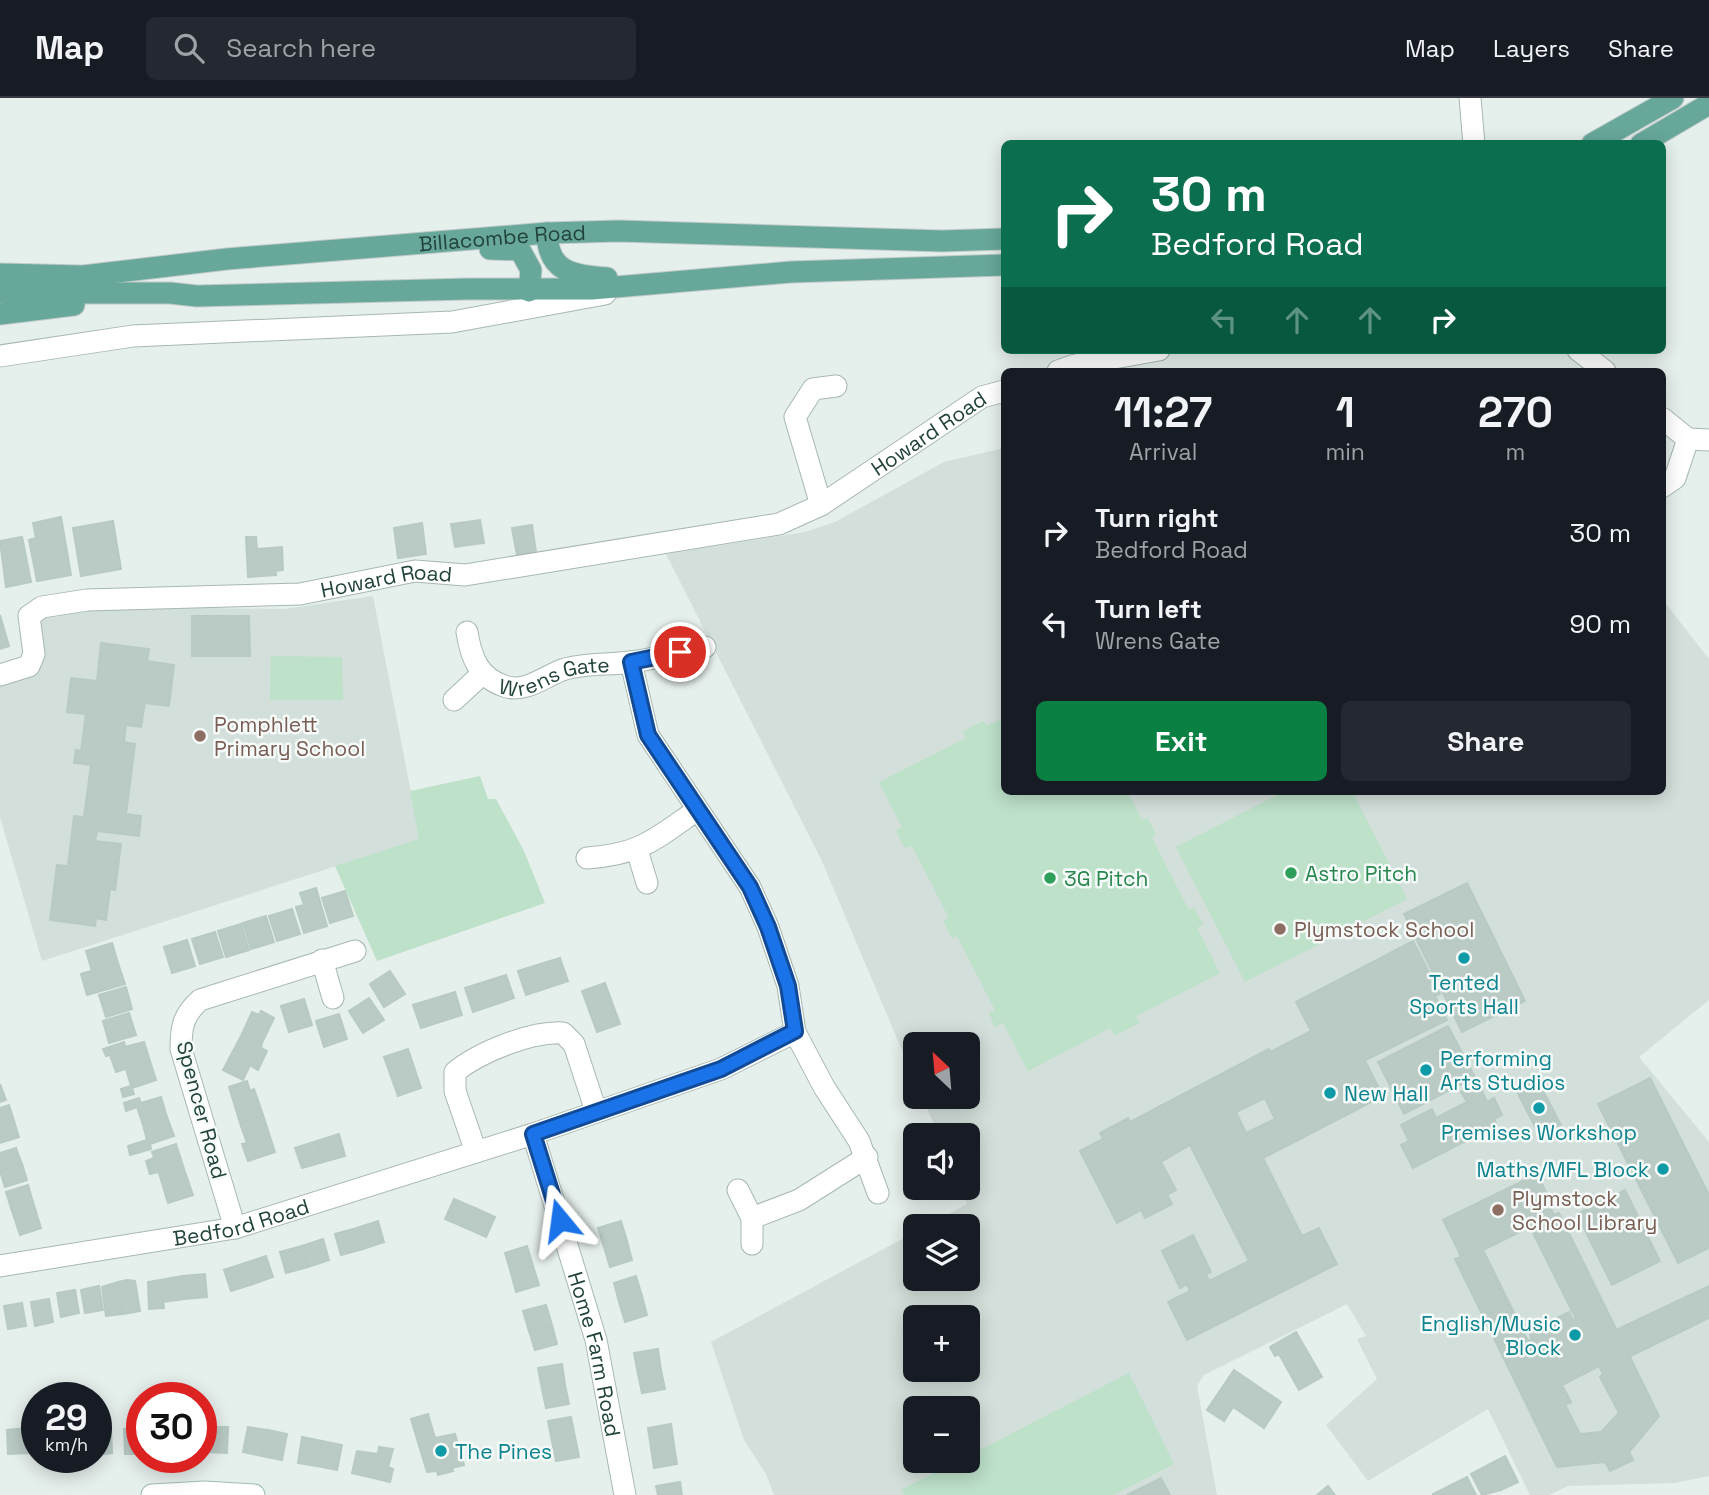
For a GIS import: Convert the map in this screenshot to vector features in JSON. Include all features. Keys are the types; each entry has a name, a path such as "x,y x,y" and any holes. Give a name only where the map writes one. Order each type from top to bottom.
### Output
{"main road":[{"path":"1599,140 1673,98"},
{"path":"1648,140 1709,104"},
{"name":"Billacombe Road","path":"0,274 83,276 227,259 397,246 468,237 547,233 659,232 942,241 1001,239"},
{"path":"547,233 547,250 551,257 574,275 682,281"},
{"path":"397,246 454,250 520,250 531,270 529,291"},
{"path":"0,293 170,293 197,296 467,289 529,291 791,272 1001,265"},
{"path":"0,314 170,293"}],"street":[{"path":"1470,98 1474,140"},
{"path":"0,356 133,336 452,322 519,312 648,284"},
{"path":"519,312 529,291"},
{"path":"1066,368 1137,354"},
{"path":"1583,354 1601,368"},
{"path":"821,505 795,417 813,389 836,386"},
{"name":"Howard Road","path":"0,676 29,666 34,654 29,616 41,607 87,600 300,594 415,571 465,575 779,524 821,505 982,397 1001,392"},
{"path":"1666,420 1698,440 1675,478 1666,484"},
{"name":"Wrens Gate","path":"467,632 471,656 482,674 505,687 523,687 563,670 631,662 705,647"},
{"name":"Wrens Gate","path":"631,662 648,735 750,887 768,927 788,986 795,1031"},
{"name":"Wrens Gate","path":"454,700 482,674"},
{"path":"587,858 618,856 637,850 697,810"},
{"path":"637,850 647,883"},
{"name":"Spencer Road","path":"235,1228 181,1049 181,1026 188,1010 200,1000 355,951"},
{"path":"322,960 333,998"},
{"path":"795,1031 867,1157 878,1193"},
{"name":"Bedford Road","path":"1,1262 235,1228 533,1134 721,1069 795,1031"},
{"path":"476,1152 455,1091 455,1072 471,1059 546,1032 563,1033 574,1044 596,1111"},
{"name":"Home Farm Road","path":"533,1134 596,1339 625,1495"},
{"path":"752,1218 800,1200 867,1157"},
{"path":"738,1190 752,1218 752,1244"},
{"path":"152,1495 254,1495"}],"shaded area":[{"name":"Plymstock School","path":"1001,449 1001,795 1666,795 1666,604 1709,659 1709,1000 1639,1057 1709,1142 1709,1476 1675,1483 1568,1486 1549,1495 1530,1495 1488,1409 1368,1481 1326,1425 1377,1379 1357,1339 1366,1336 1347,1304 1204,1375 1197,1386 1217,1495 774,1495 766,1474 744,1440 711,1342 903,1238 903,1291 980,1291 980,1214 949,1214 967,1204 966,1200 980,1200 980,1123 933,1123 928,1110 980,1110 980,1032 903,1032 903,1053 821,859 666,554 805,532 835,522 944,462"},
{"name":"Pomphlett Primary School","path":"373,596 420,839 42,961 0,817 0,682 39,670 42,664 36,631 39,623 49,613 120,607 285,609"}],"green space":[{"path":"271,656 342,657 343,700 270,700"},
{"name":"3G Pitch","path":"1001,719 1001,795 1129,795 1142,820 1148,818 1156,835 1152,838 1189,910 1194,908 1203,924 1197,928 1220,973 1136,1016 1139,1023 1115,1036 1110,1028 1028,1071 1003,1023 995,1027 989,1013 995,1010 957,936 952,938 943,921 949,918 912,846 905,848 896,831 902,827 879,782 966,738 963,731 984,721 987,726"},
{"path":"480,776 488,799 496,799 524,851 545,903 377,961 335,866 419,839 410,791"},
{"name":"Astro Pitch","path":"1277,795 1354,795 1407,899 1245,982 1176,847"},
{"path":"1129,1373 1174,1464 1113,1495 904,1495 901,1490 934,1473 980,1473 980,1450"}],"building":[{"path":"61,517 71,575 37,581 29,540 36,538 33,523"},
{"path":"480,520 484,543 455,547 451,524"},
{"path":"113,521 121,569 81,576 73,528"},
{"path":"422,523 426,554 398,558 394,528"},
{"path":"532,525 536,552 517,555 512,528"},
{"path":"22,537 31,582 6,587 0,541"},
{"path":"246,537 256,537 257,549 282,547 283,570 276,571 276,575 248,577"},
{"path":"0,615 9,646 0,649"},
{"path":"192,616 249,616 250,656 192,656"},
{"path":"101,643 149,649 147,661 174,665 169,706 145,703 141,727 126,725 124,742 135,744 126,814 141,816 139,836 97,831 95,841 121,844 115,890 110,889 106,920 96,918 95,926 50,920 57,865 68,866 74,816 84,817 91,765 74,763 76,750 81,751 86,714 67,712 71,678 97,681"},
{"name":"Tented Sports Hall","path":"1467,883 1525,1001 1462,1032 1404,914"},
{"path":"316,888 327,926 304,933 296,907 304,905 300,893"},
{"path":"345,891 353,916 330,923 322,898"},
{"path":"292,909 300,934 277,941 269,916"},
{"path":"266,916 274,942 251,949 243,923"},
{"path":"241,924 249,950 226,957 218,931"},
{"path":"215,932 223,957 200,964 192,939"},
{"path":"187,940 195,966 172,973 164,947"},
{"path":"1413,941 1440,994 1435,996 1447,1020 1364,1061 1359,1049 1278,1091 1302,1138 1263,1158 1302,1236 1319,1228 1337,1264 1187,1340 1168,1302 1190,1291 1187,1284 1180,1288 1162,1251 1193,1235 1211,1272 1206,1274 1209,1281 1249,1261 1190,1145 1161,1162 1176,1190 1167,1195 1172,1204 1145,1218 1141,1210 1117,1223 1080,1151 1103,1139 1100,1133 1128,1118 1130,1122 1269,1049 1270,1052 1311,1031 1296,1002","holes":["1265,1098 1275,1119 1246,1133 1236,1112"]},
{"path":"112,943 118,963 92,971 86,951"},
{"path":"560,958 568,981 526,995 518,971"},
{"path":"118,963 125,984 87,995 81,974"},
{"path":"390,971 405,994 384,1007 370,984"},
{"path":"506,975 514,998 473,1012 465,988"},
{"path":"605,983 620,1024 597,1032 582,991"},
{"path":"126,987 132,1009 106,1017 99,995"},
{"path":"455,992 462,1015 421,1028 413,1005"},
{"path":"369,998 384,1020 363,1033 349,1011"},
{"path":"304,999 312,1025 289,1032 281,1006"},
{"path":"261,1011 274,1018 262,1043 242,1034 252,1012 259,1015"},
{"path":"129,1013 136,1035 109,1043 103,1021"},
{"path":"339,1014 347,1039 324,1047 316,1021"},
{"name":"Performing Arts Studios","path":"1448,1026 1475,1077 1404,1114 1378,1062"},
{"path":"242,1034 262,1043 261,1048 267,1051 258,1070 250,1065 243,1080 223,1070"},
{"path":"124,1042 125,1047 144,1042 150,1061 116,1072 110,1055 106,1056 103,1049"},
{"path":"408,1049 421,1088 398,1096 384,1057"},
{"name":"New Hall","path":"1359,1049 1383,1096 1302,1138 1278,1091"},
{"path":"150,1061 156,1080 132,1088 134,1094 123,1097 121,1089 131,1086 126,1069"},
{"name":"Maths/MFL Block","path":"1650,1078 1709,1195 1709,1248 1678,1263 1598,1104"},
{"name":"Premises Workshop","path":"1537,1079 1561,1125 1540,1136 1516,1090"},
{"path":"247,1081 250,1091 254,1089 263,1115 240,1123 229,1087"},
{"path":"1478,1083 1487,1102 1494,1098 1502,1115 1494,1119 1497,1125 1413,1168 1401,1145 1409,1141 1401,1125 1432,1109 1436,1118 1467,1102 1461,1092"},
{"path":"0,1084 6,1100 0,1102"},
{"path":"161,1097 167,1117 143,1125 137,1107 126,1111 124,1103 139,1098 141,1103"},
{"path":"9,1105 14,1121 0,1126 0,1108"},
{"path":"263,1115 275,1152 248,1161 242,1144 247,1143 240,1123"},
{"path":"167,1117 174,1136 150,1144 151,1149 130,1155 128,1146 147,1140 143,1125"},
{"path":"14,1121 19,1137 0,1143 0,1126"},
{"path":"339,1134 345,1156 323,1162 317,1141"},
{"path":"317,1141 323,1162 302,1168 295,1148"},
{"path":"176,1144 183,1166 150,1174 146,1161 154,1158 152,1152"},
{"path":"16,1148 22,1164 0,1171 0,1153"},
{"path":"22,1164 27,1180 5,1187 0,1171"},
{"path":"183,1166 193,1195 168,1203 159,1173"},
{"name":"Plymstock School Library","path":"1537,1174 1550,1200 1534,1208 1536,1212 1471,1245 1469,1242 1457,1248 1443,1220"},
{"path":"28,1185 33,1202 11,1208 6,1192"},
{"path":"1625,1190 1660,1261 1612,1285 1577,1214"},
{"path":"454,1199 475,1208 466,1228 445,1219"},
{"path":"33,1202 41,1228 20,1235 11,1208"},
{"name":"English/Music Block","path":"1549,1205 1554,1215 1559,1213 1659,1416 1629,1452 1633,1460 1610,1471 1605,1462 1557,1467 1455,1259 1461,1257 1458,1250","holes":["1530,1227 1576,1319 1573,1320 1569,1312 1529,1332 1532,1339 1528,1341 1483,1250","1599,1366 1603,1374 1600,1377 1619,1413 1601,1432 1580,1434 1565,1405 1571,1402 1562,1385"]},
{"path":"475,1208 495,1217 486,1237 466,1228"},
{"path":"378,1221 384,1242 363,1249 357,1228"},
{"path":"621,1221 627,1241 604,1247 598,1228"},
{"path":"357,1228 363,1249 341,1255 335,1234"},
{"path":"323,1239 329,1260 308,1267 302,1246"},
{"path":"627,1241 632,1260 610,1267 604,1247"},
{"path":"302,1246 308,1267 286,1273 280,1252"},
{"path":"527,1246 533,1266 511,1273 505,1253"},
{"path":"266,1256 273,1277 253,1284 245,1263"},
{"path":"245,1263 253,1284 231,1291 224,1270"},
{"path":"533,1266 539,1285 516,1292 511,1273"},
{"path":"205,1274 207,1297 185,1299 183,1276"},
{"path":"183,1276 185,1299 163,1302 164,1308 149,1309 148,1282"},
{"path":"636,1276 642,1296 619,1302 614,1283"},
{"path":"135,1281 140,1311 123,1314 118,1282"},
{"path":"118,1282 123,1314 106,1316 102,1287"},
{"path":"99,1286 103,1310 85,1313 81,1290"},
{"path":"1709,1286 1709,1318 1629,1357 1616,1330"},
{"path":"75,1290 79,1313 61,1317 57,1293"},
{"path":"642,1296 647,1315 625,1322 619,1302"},
{"path":"49,1299 53,1322 35,1326 31,1302"},
{"path":"22,1303 26,1326 8,1329 4,1306"},
{"path":"546,1305 552,1325 529,1331 523,1311"},
{"path":"552,1325 557,1344 535,1350 529,1331"},
{"path":"1296,1332 1322,1377 1299,1390 1279,1354 1275,1356 1270,1347"},
{"path":"658,1349 661,1370 638,1374 634,1353"},
{"path":"562,1364 565,1385 542,1389 538,1368"},
{"path":"661,1370 665,1389 642,1393 638,1374"},
{"path":"1234,1370 1281,1402 1264,1428 1233,1407 1224,1421 1207,1410"},
{"path":"565,1385 569,1404 546,1408 542,1389"},
{"name":"The Pines","path":"428,1414 435,1438 455,1434 464,1465 438,1475 437,1471 427,1472 411,1419"},
{"path":"571,1417 575,1437 552,1441 548,1421"},
{"path":"671,1424 674,1445 651,1448 648,1428"},
{"path":"217,1427 228,1427 227,1453 217,1452"},
{"path":"248,1427 268,1430 262,1456 243,1452"},
{"path":"21,1429 21,1453 8,1454 7,1430"},
{"path":"126,1429 126,1454 125,1454"},
{"path":"268,1430 287,1434 282,1460 262,1456"},
{"path":"302,1437 322,1441 317,1466 298,1463"},
{"path":"575,1437 579,1457 556,1461 552,1441"},
{"path":"322,1441 342,1445 337,1470 317,1466"},
{"path":"674,1445 677,1464 654,1468 651,1448"},
{"path":"379,1447 393,1449 388,1467 393,1469 390,1482 352,1473 357,1451 378,1454"},
{"path":"1505,1456 1518,1482 1501,1490 1488,1465"},
{"path":"1488,1465 1501,1490 1482,1495 1471,1474"},
{"path":"1467,1477 1476,1495 1454,1495 1449,1486"},
{"path":"1161,1478 1170,1495 1127,1495"},
{"path":"680,1482 682,1495 658,1495 656,1486"},
{"path":"1328,1486 1335,1495 1317,1495"},
{"path":"1449,1486 1454,1495 1433,1495 1433,1494"}],"place":[{"name":"Pomphlett Primary School","path":"200,736"},
{"name":"Astro Pitch","path":"1291,873"},
{"name":"3G Pitch","path":"1050,878"},
{"name":"Plymstock School","path":"1280,929"},
{"name":"Tented Sports Hall","path":"1464,958"},
{"name":"Performing Arts Studios","path":"1426,1070"},
{"name":"New Hall","path":"1330,1093"},
{"name":"Premises Workshop","path":"1539,1108"},
{"name":"Maths/MFL Block","path":"1663,1169"},
{"name":"Plymstock School Library","path":"1498,1210"},
{"name":"English/Music Block","path":"1575,1335"},
{"name":"The Pines","path":"441,1451"}],"route":[{"path":"560,1220 533,1134 721,1069 765,1049 795,1031 788,986 768,927 750,887 648,735 641,716 631,662 680,652"}]}
